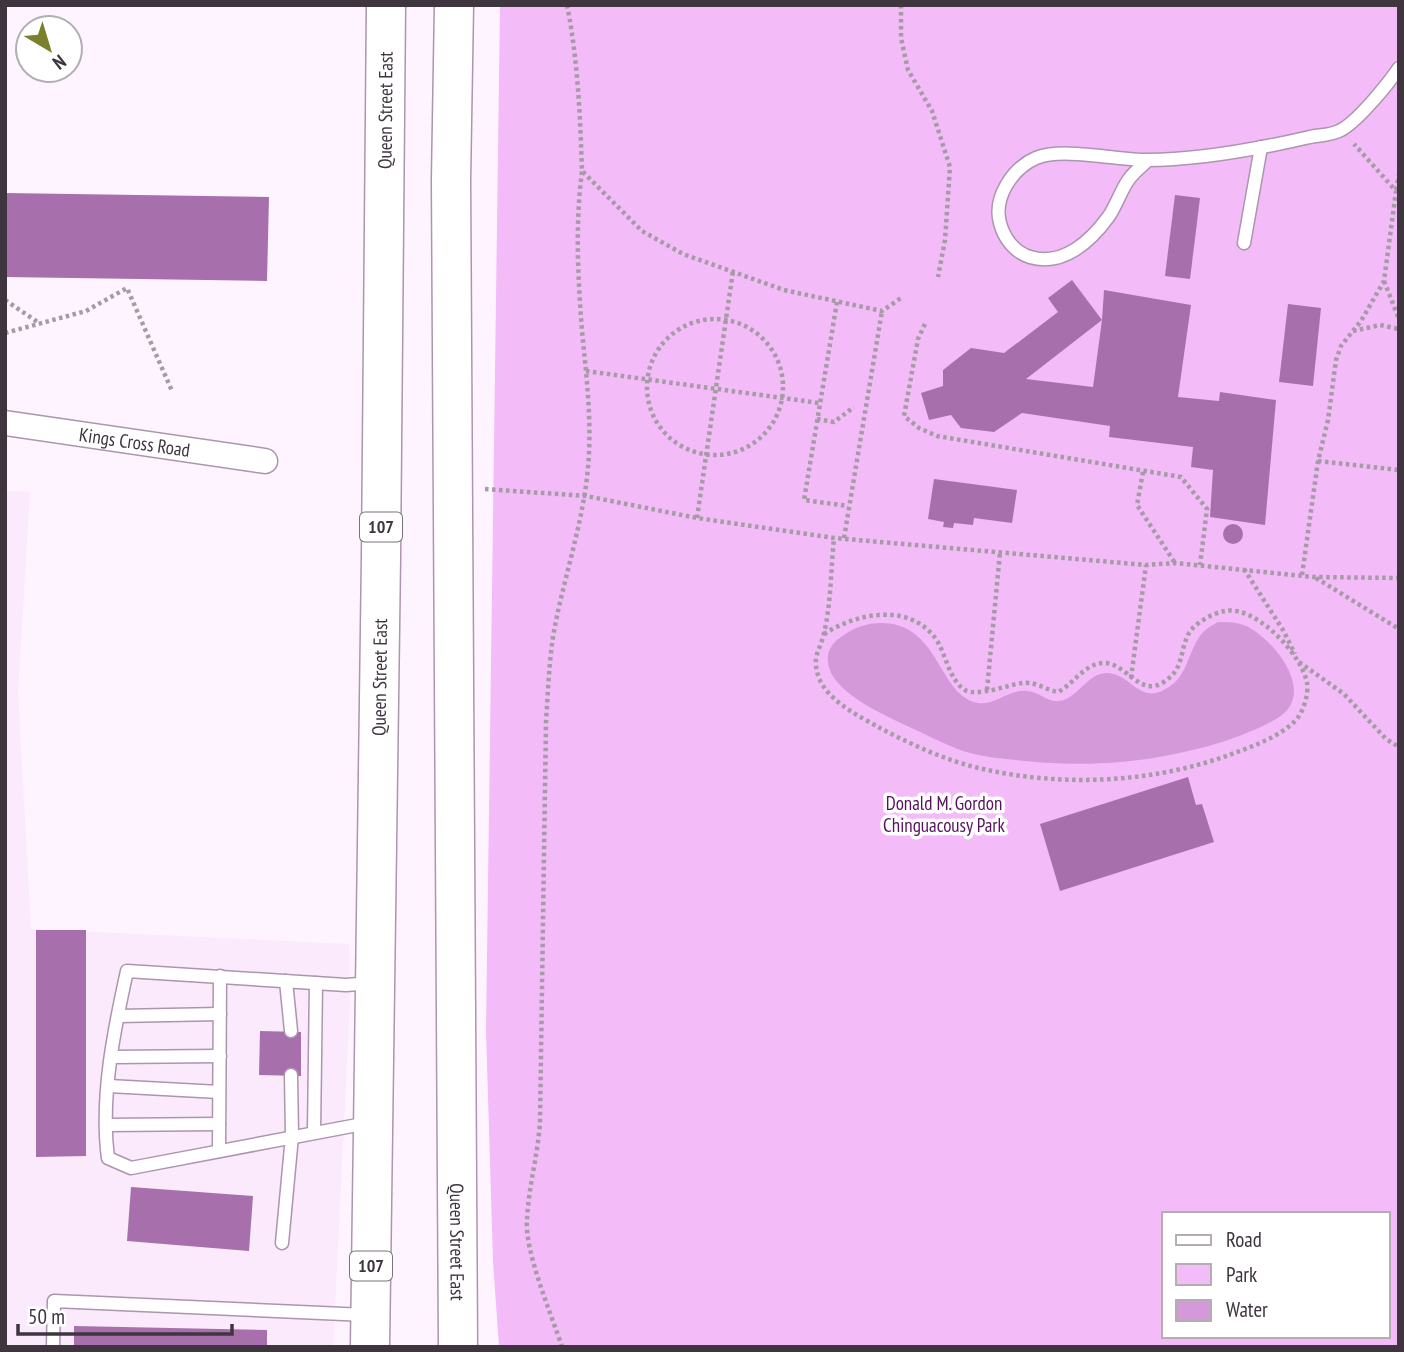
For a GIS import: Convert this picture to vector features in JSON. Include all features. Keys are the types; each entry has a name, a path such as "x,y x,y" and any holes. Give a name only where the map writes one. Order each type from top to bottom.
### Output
{"main road":[{"name":"Queen Street East","path":"370,1331 386,5"},
{"name":"Queen Street East","path":"454,5 451,208 458,1347"}],"street":[{"name":"Kings Cross Road","path":"5,423 265,461"}],"lane":[{"path":"1148,160 1131,177 1097,231 1079,247 1059,259 1042,260 1026,256 1013,247 1003,233 999,218 1000,199 1008,181 1021,167 1037,157 1056,153 1148,160 1261,147 1341,131 1399,68"},
{"path":"1244,243 1261,147"},
{"path":"373,1122 131,1168 108,1158 106,1125 111,1057 127,971 346,985 375,982"},
{"path":"219,1151 220,976"},
{"path":"286,981 291,1031"},
{"path":"314,1132 316,983"},
{"path":"118,1016 220,1014"},
{"path":"111,1057 220,1056"},
{"path":"282,1243 292,1136 291,1075"},
{"path":"109,1086 219,1092"},
{"path":"106,1125 219,1124"},
{"path":"53,1347 54,1301 370,1331"}],"path":[{"path":"562,1347 531,1250 526,1220 538,1152 540,1122 549,673 554,632 586,496 590,406 582,330 577,212 582,171 578,76 567,5"},
{"path":"901,5 901,38 908,70 932,111 950,167 945,240 938,277"},
{"path":"1341,131 1396,191"},
{"path":"582,171 642,231 683,254 784,290 837,302 882,311 901,298"},
{"path":"1302,575 1336,360 1341,346 1384,281 1399,175"},
{"path":"697,518 733,271"},
{"path":"1384,281 1399,319"},
{"path":"5,332 86,311 127,288 172,391"},
{"path":"5,300 40,323"},
{"path":"837,302 804,500 848,506"},
{"path":"844,538 882,311"},
{"path":"699,320 726,320 751,329 769,346 780,369 783,397 773,422 756,442 731,453 705,456 681,444 660,425 649,403 648,378 655,352 673,330 699,320"},
{"path":"925,324 918,339 904,416 911,423 937,436 1181,477 1207,509 1200,565"},
{"path":"1353,331 1380,326 1399,329"},
{"path":"586,370 819,403"},
{"path":"817,419 834,422 854,407"},
{"path":"1318,461 1399,470"},
{"path":"1143,472 1137,505 1175,563"},
{"path":"485,489 586,496 697,518 834,538 1146,565 1200,565 1313,577 1399,578"},
{"path":"834,538 824,634 817,649 816,666 825,688 863,719 904,741 982,769 1064,779 1107,779 1175,771 1225,757 1274,736 1296,721 1306,700 1307,683 1283,630 1244,569"},
{"path":"987,690 1000,552"},
{"path":"1131,678 1146,565"},
{"path":"1313,577 1399,628"},
{"path":"824,634 856,618 881,614 902,617 922,626 936,639 955,680 965,690 976,693 1025,682 1058,692 1069,687 1080,674 1092,666 1106,663 1119,667 1145,686 1160,685 1172,676 1182,658 1189,633 1205,620 1225,611 1245,612 1260,621 1299,662 1344,694 1386,739 1399,747"}],"shaded area":[{"path":"5,491 30,492 18,693 31,929 349,944 350,1002 333,1347 5,1347"}],"green space":[{"name":"Donald M. Gordon Chinguacousy Park","path":"500,5 1399,5 1399,1347 499,1347 493,1261 486,1031"}],"water":[{"path":"1218,622 1246,626 1275,650 1284,662 1294,686 1288,709 1267,724 1222,742 1125,762 1050,763 993,758 963,751 871,708 838,683 828,662 830,650 840,637 862,626 881,623 900,626 915,635 927,646 954,688 965,698 978,703 990,702 1020,691 1032,692 1049,700 1064,700 1089,680 1106,673 1121,677 1146,693 1154,693 1171,686 1177,680 1200,636"}],"building":[{"path":"5,193 269,197 267,281 5,277"},
{"path":"1175,195 1200,198 1190,279 1165,276"},
{"path":"1072,280 1102,320 1104,290 1191,305 1178,397 1219,401 1220,392 1276,400 1265,525 1210,517 1213,470 1191,467 1193,447 1109,437 1110,426 1022,413 994,432 961,428 951,415 929,420 921,393 943,386 943,370 971,348 1004,353 1058,312 1048,298","holes":["1102,320 1093,387 1026,379"]},
{"path":"1288,304 1321,308 1313,386 1279,382"},
{"path":"934,479 1017,490 1012,523 974,518 973,525 954,523 953,528 943,527 944,522 928,519"},
{"path":"1229,524 1237,524 1243,534 1237,544 1229,544 1223,538 1223,530"},
{"path":"1188,777 1196,805 1202,804 1214,842 1060,891 1040,824"},
{"path":"36,930 86,930 86,1156 36,1157"},
{"path":"260,1031 301,1032 301,1076 259,1075"},
{"path":"131,1187 253,1196 249,1251 127,1241"},
{"path":"74,1326 267,1330 267,1347 74,1347"}]}
